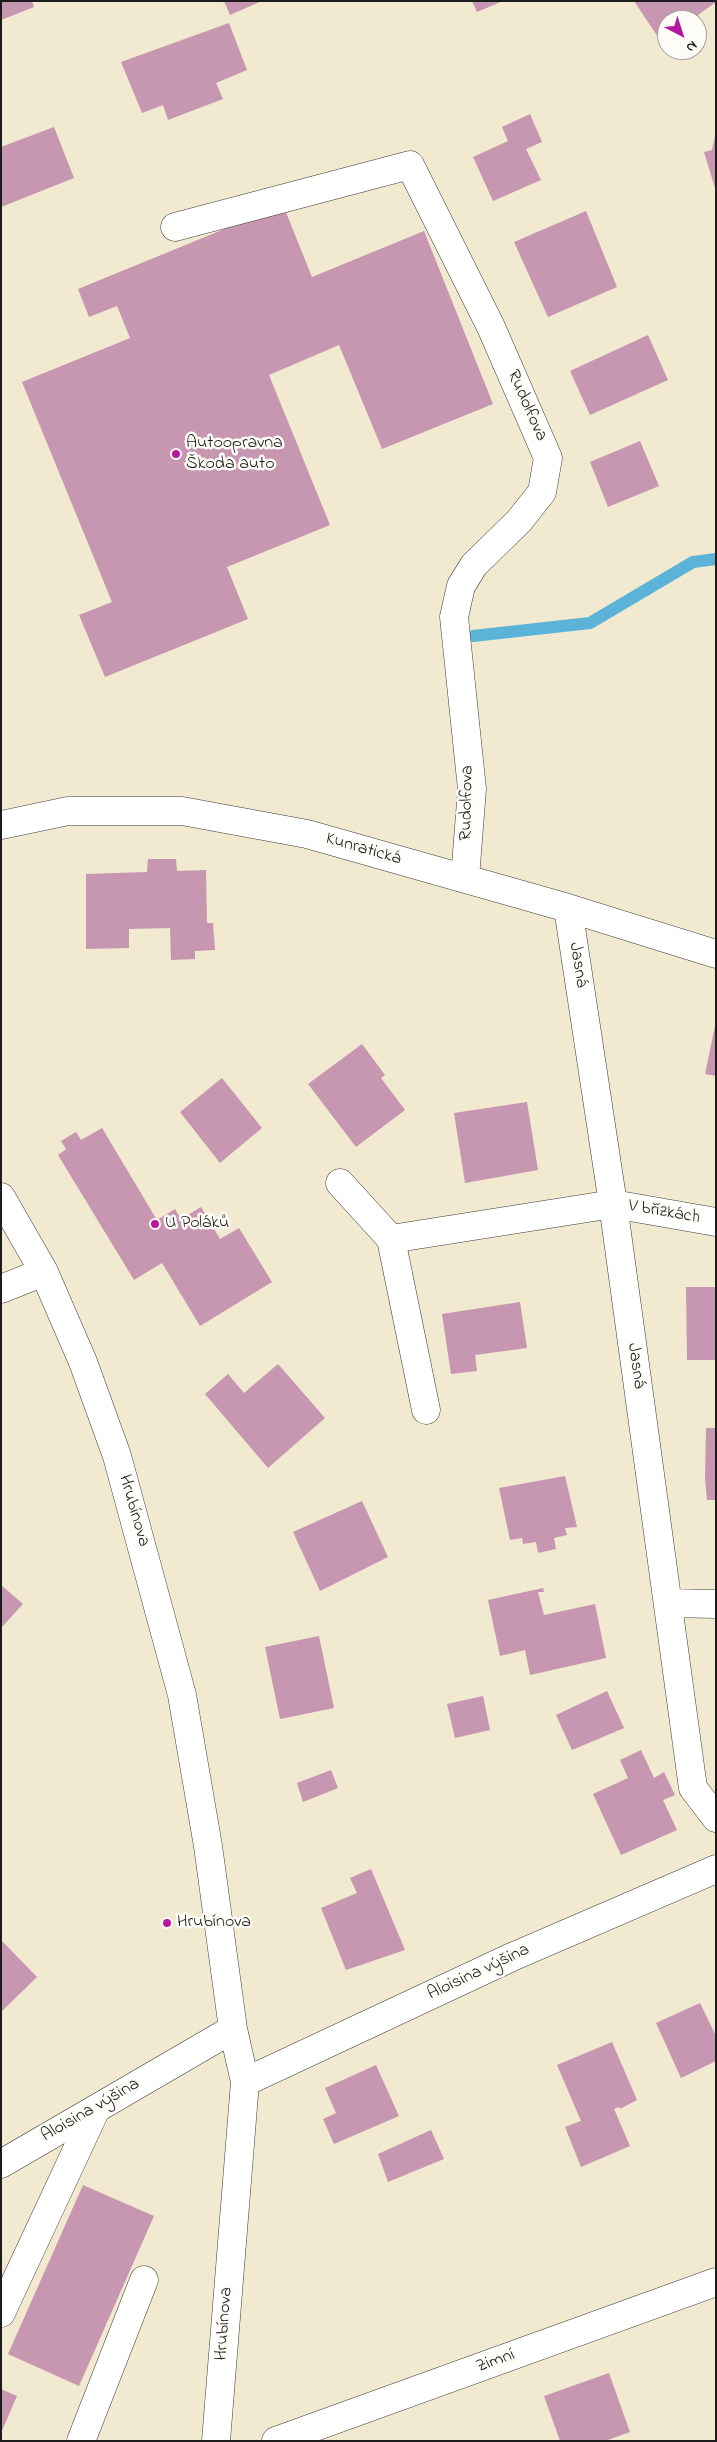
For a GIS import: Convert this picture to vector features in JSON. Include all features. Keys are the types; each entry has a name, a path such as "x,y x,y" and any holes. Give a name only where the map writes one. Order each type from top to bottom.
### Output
{"street":[{"name":"Rudolfova","path":"175,227 410,165 491,327 548,458 542,492 519,522 474,565 460,586 454,617 472,789 465,878"},
{"name":"Kunratická","path":"1,825 68,811 182,811 307,834 568,908 716,954"},
{"name":"Jasná","path":"568,908 613,1204 693,1788 716,1818"},
{"path":"340,1183 391,1239 426,1410"},
{"name":"Hrubínova","path":"1,1197 44,1272 83,1362 117,1456 182,1695 208,1846 233,2029 244,2082 216,2441"},
{"name":"V břízkách","path":"391,1239 613,1204 716,1222"},
{"path":"1,1289 44,1272"},
{"path":"668,1603 716,1604"},
{"name":"Aloisina výšina","path":"244,2082 512,1957 716,1868"},
{"name":"Aloisina výšina","path":"1,2164 233,2029"},
{"path":"1,2313 96,2109"},
{"path":"80,2441 144,2280"},
{"name":"Zimní","path":"276,2441 716,2282"}],"building":[{"path":"1,1 32,1 34,7 1,20"},
{"path":"221,1 262,1 230,15 225,3"},
{"path":"472,1 503,1 477,12"},
{"path":"634,1 716,1 705,10 657,10 657,36"},
{"path":"229,23 247,70 216,83 223,99 168,120 163,105 142,113 121,62"},
{"path":"530,114 542,142 526,149 541,180 493,201 473,157 508,141 502,127"},
{"path":"54,127 74,178 1,207 1,147"},
{"path":"715,136 715,188 704,152 712,150"},
{"name":"Autoopravna Škoda auto","path":"283,205 312,277 424,231 493,404 382,449 339,345 269,375 330,525 227,567 248,619 105,677 79,615 112,602 22,382 130,338 117,306 89,317 78,289"},
{"path":"586,211 617,287 548,317 514,242"},
{"path":"648,335 668,380 590,415 570,371"},
{"path":"640,441 659,486 608,507 590,462"},
{"path":"148,859 176,859 177,871 206,870 207,923 213,923 215,950 195,951 195,959 171,960 170,928 129,929 129,948 86,949 86,874 147,872"},
{"path":"716,1026 716,1076 705,1074"},
{"path":"362,1044 385,1075 381,1078 405,1110 356,1147 308,1084"},
{"path":"222,1078 262,1128 220,1163 180,1112"},
{"path":"527,1102 538,1170 465,1183 454,1113"},
{"name":"U Poláků","path":"102,1128 157,1220 175,1209 181,1219 201,1207 220,1239 239,1228 272,1282 200,1326 162,1263 134,1280 58,1155 66,1149 61,1141 76,1132 81,1140"},
{"path":"686,1287 716,1287 716,1360 687,1360"},
{"path":"520,1302 527,1348 475,1355 477,1371 451,1374 442,1314"},
{"path":"278,1364 325,1418 268,1468 205,1394 228,1374 244,1393"},
{"path":"706,1428 716,1428 716,1500 707,1500 705,1479"},
{"path":"565,1476 577,1527 565,1528 567,1535 554,1538 556,1549 538,1553 536,1542 523,1544 522,1538 510,1540 499,1488"},
{"path":"362,1501 388,1557 320,1591 293,1532"},
{"path":"1,1585 23,1604 1,1628"},
{"path":"543,1588 544,1592 538,1592 544,1615 595,1604 606,1658 530,1675 525,1650 500,1656 488,1600"},
{"path":"319,1636 334,1708 280,1719 265,1647"},
{"path":"607,1691 624,1728 572,1750 556,1715"},
{"path":"483,1696 490,1730 455,1738 447,1704"},
{"path":"641,1750 654,1778 664,1772 675,1795 663,1800 677,1830 621,1855 593,1794 628,1778 620,1760"},
{"path":"331,1770 338,1788 303,1802 297,1783"},
{"path":"371,1869 405,1950 346,1970 321,1908 357,1893 350,1878"},
{"path":"1,1940 37,1977 1,2012"},
{"path":"700,2003 716,2036 716,2061 681,2078 656,2023"},
{"path":"612,2042 637,2100 620,2109 619,2107 614,2109 630,2146 581,2167 565,2127 581,2121 557,2065"},
{"path":"376,2065 399,2116 334,2144 323,2119 336,2113 325,2088"},
{"path":"431,2130 444,2159 388,2182 378,2154"},
{"path":"83,2185 154,2216 79,2386 8,2354"},
{"path":"609,2373 630,2432 605,2441 560,2441 544,2396"},
{"path":"1,2389 17,2396 1,2433"}],"waterway":[{"path":"473,636 590,623 693,562 716,559"}],"place":[{"name":"Autoopravna Škoda auto","path":"176,454"},
{"name":"U Poláků","path":"155,1224"},
{"name":"Hrubínova","path":"167,1923"}]}
